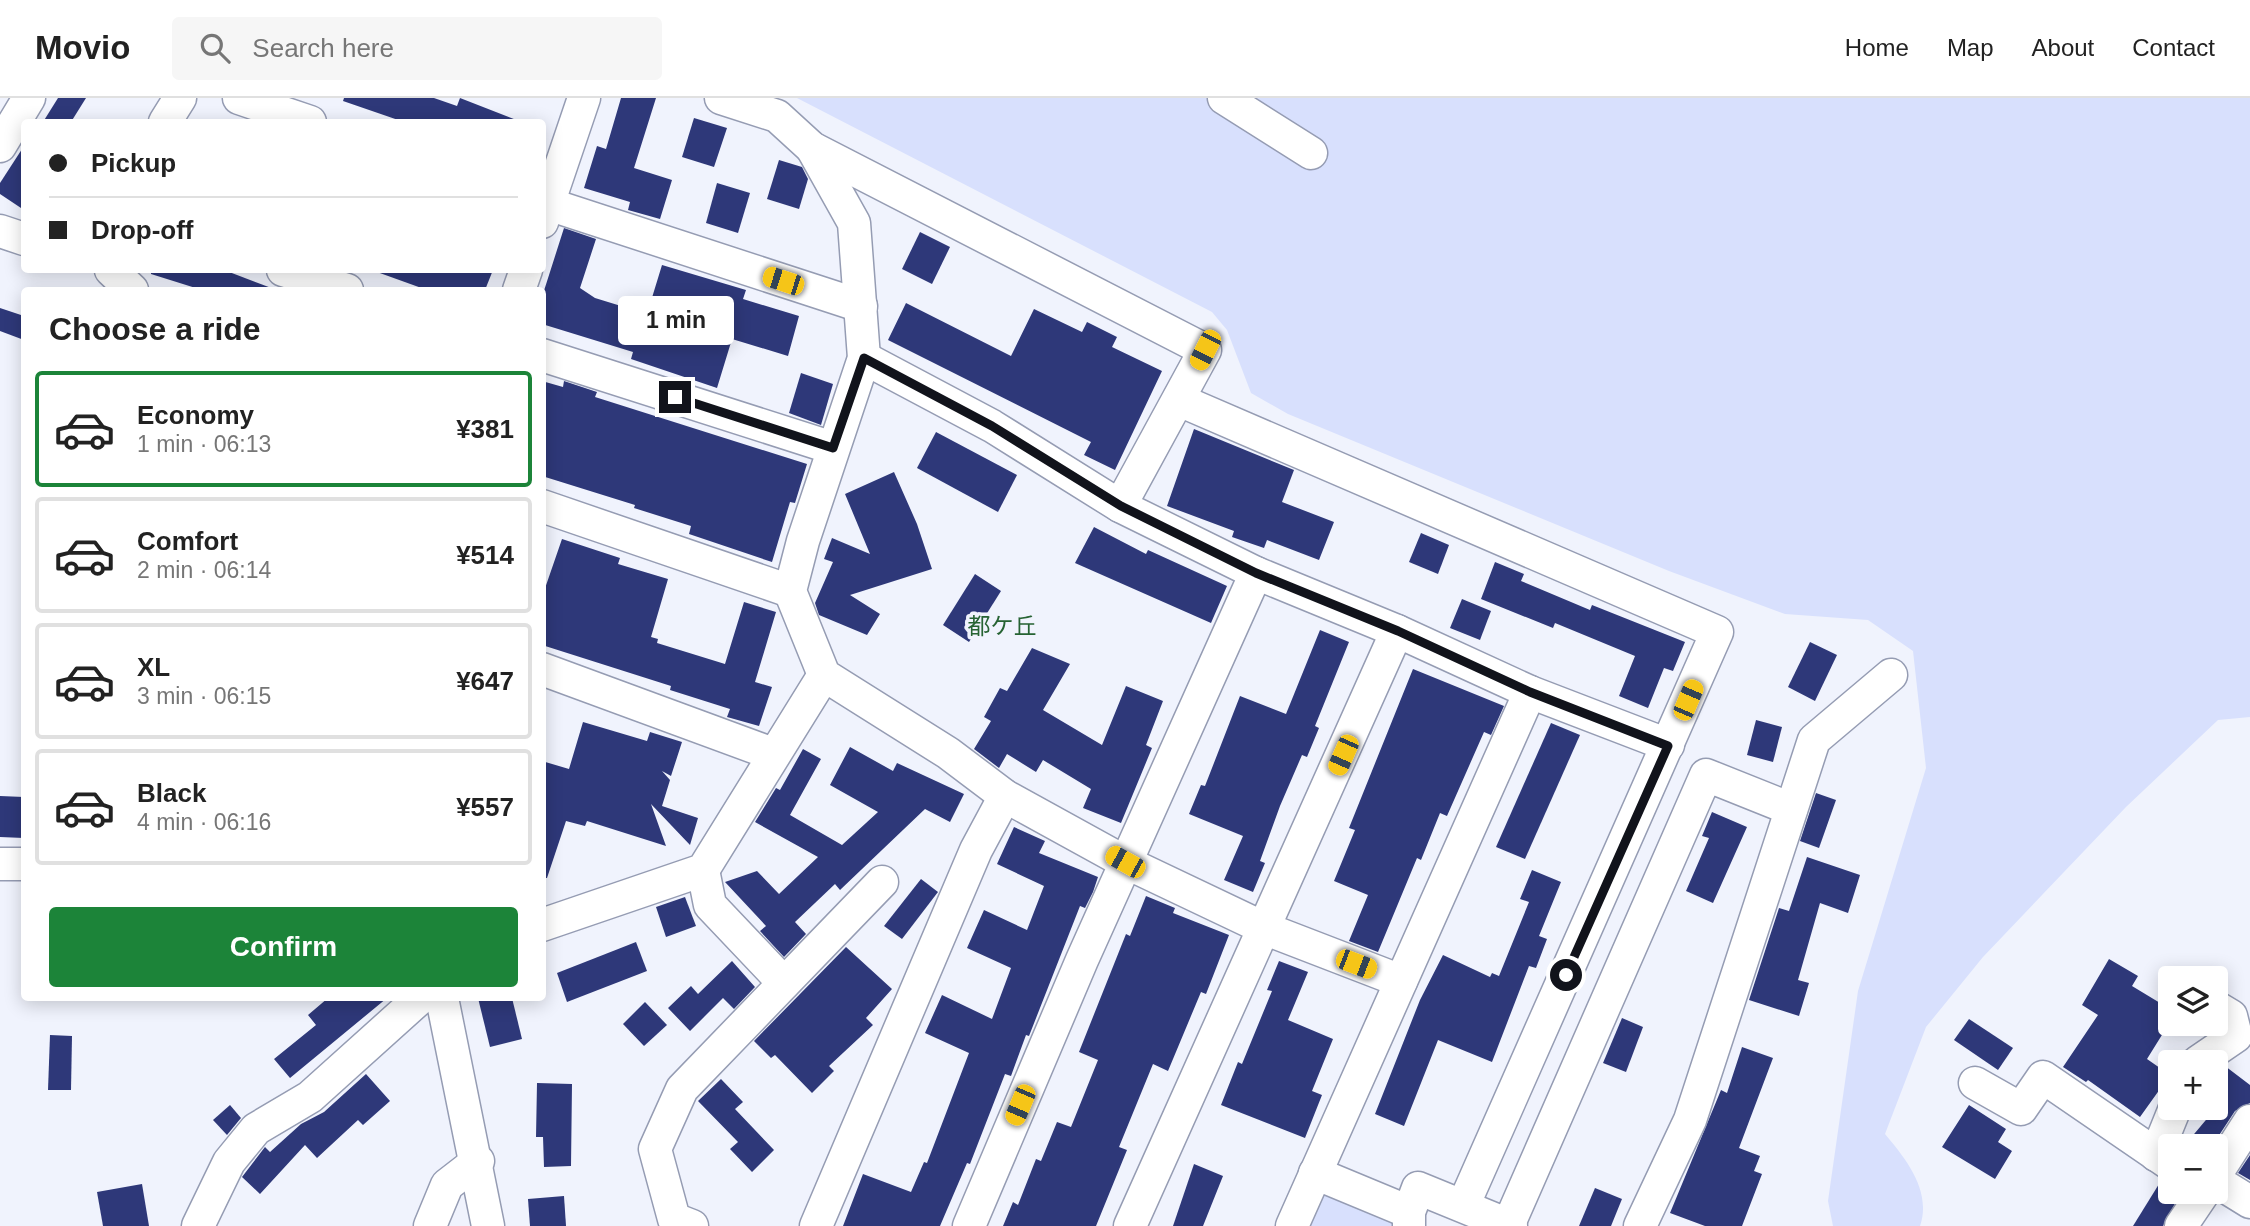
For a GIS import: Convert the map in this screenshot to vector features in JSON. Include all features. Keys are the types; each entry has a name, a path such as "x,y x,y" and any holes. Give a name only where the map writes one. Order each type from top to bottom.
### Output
{"street":[{"path":"0,146 29,98"},
{"path":"167,119 180,98"},
{"path":"239,98 301,119"},
{"path":"546,203 584,98"},
{"path":"721,98 777,116 812,148 1205,350 1121,506"},
{"path":"1224,98 1311,153"},
{"path":"812,148 854,223 864,358 833,448 790,592 824,675 948,754 1004,796 1125,862 1266,929 1401,981"},
{"path":"546,210 861,306"},
{"path":"0,231 21,238"},
{"path":"293,273 337,287"},
{"path":"546,356 833,448"},
{"path":"864,358 992,426 1121,506 1256,573 1398,631 1530,692 1668,746"},
{"path":"1179,400 1717,632 1464,1204"},
{"path":"546,507 790,592"},
{"path":"970,1226 1125,862 1256,573"},
{"path":"1130,1226 1398,631"},
{"path":"546,670 774,754"},
{"path":"546,924 704,870 824,675"},
{"path":"1640,1226 1690,1120 1814,740 1891,675"},
{"path":"1292,1226 1530,692"},
{"path":"1315,1173 1409,1219 1418,1188 1464,1204 1509,1226 1706,775 1791,808"},
{"path":"816,1226 976,850 1004,796"},
{"path":"0,864 21,864"},
{"path":"704,870 710,905 784,983"},
{"path":"692,1226 674,1219 654,1149 682,1089 882,882"},
{"path":"198,1226 229,1162 256,1129 310,1097 417,1001"},
{"path":"443,1001 478,1161 488,1226"},
{"path":"2216,1050 2236,1036 2231,1016 2228,1014"},
{"path":"1976,1083 2021,1109 2043,1077 2158,1157"},
{"path":"2228,1155 2250,1121"},
{"path":"430,1226 447,1185 478,1161"},
{"path":"2228,1188 2250,1202"},
{"path":"2180,1226 2196,1204"}],"shaded area":[{"path":"797,98 2250,98 2250,717 2218,720 2126,807 1983,957 1926,1027 1885,1134 1901,1154 1920,1188 1923,1213 1920,1226 1833,1226 1828,1201 1858,991 1926,768 1913,651 1868,620 1785,614 1669,571 1288,414 1251,393 1227,330 1212,312"},
{"path":"1318,1183 1401,1226 1300,1226"}],"building":[{"path":"58,98 86,98 73,119 45,119"},
{"path":"344,98 434,98 457,106 460,98 514,119 395,119 343,101"},
{"path":"621,98 656,98 634,168 672,180 660,219 628,210 630,202 584,188 597,146 606,149"},
{"path":"694,118 727,128 714,167 682,157"},
{"path":"21,151 21,208 0,194 0,183"},
{"path":"779,160 802,167 808,179 799,209 767,199"},
{"path":"717,183 750,193 738,233 706,223"},
{"path":"564,228 596,239 580,288 595,298 647,314 662,265 746,290 743,299 799,316 788,356 732,339 717,388 631,359 633,352 546,325 545,287"},
{"path":"920,232 950,247 932,284 902,269"},
{"path":"232,273 269,287 192,287 151,274"},
{"path":"380,273 492,273 486,287 419,287"},
{"path":"906,303 1011,356 1034,309 1082,332 1087,322 1117,337 1112,347 1162,371 1115,470 1084,455 1091,442 888,340"},
{"path":"0,308 21,315 21,339 0,331"},
{"path":"801,373 833,384 821,425 789,413"},
{"path":"564,381 597,392 595,397 807,464 795,503 790,502 772,562 689,534 691,526 634,508 635,505 546,477 546,382 563,387"},
{"path":"1194,429 1294,470 1282,502 1334,522 1319,560 1267,540 1264,548 1232,537 1234,531 1167,506"},
{"path":"936,432 1017,475 998,512 917,468"},
{"path":"894,472 917,524 932,569 850,595 880,614 867,635 819,615 815,603 833,562 824,559 832,538 870,554 845,494"},
{"path":"1094,527 1146,554 1148,550 1227,586 1211,623 1075,563"},
{"path":"1421,533 1449,545 1438,574 1409,562"},
{"path":"562,539 620,558 618,564 668,579 651,637 658,639 657,643 725,664 744,602 776,612 755,682 772,687 759,726 727,717 730,709 670,690 671,686 546,646 546,585"},
{"path":"1495,562 1524,574 1521,581 1590,610 1592,605 1685,642 1673,671 1664,668 1648,708 1619,696 1635,656 1555,623 1553,628 1481,599"},
{"path":"975,574 1001,591 969,642 943,625"},
{"path":"1462,599 1491,611 1480,640 1450,628"},
{"path":"1320,630 1349,642 1315,726 1319,728 1307,757 1302,755 1280,806 1260,861 1265,863 1253,892 1224,880 1243,836 1189,814 1201,785 1205,786 1240,696 1286,714"},
{"path":"1810,642 1837,655 1815,701 1788,687"},
{"path":"1032,648 1070,664 1043,710 1102,745 1126,686 1163,701 1146,745 1152,748 1121,823 1083,808 1091,789 1043,760 1036,772 1007,754 999,768 974,749 991,721 984,717 1000,688 1007,691"},
{"path":"1413,669 1504,706 1491,735 1484,732 1447,816 1440,813 1421,860 1417,858 1378,952 1349,941 1368,895 1334,881 1355,830 1349,828"},
{"path":"1756,720 1782,727 1773,762 1747,755"},
{"path":"583,722 647,741 650,732 682,742 671,776 662,771 670,780 662,806 698,818 690,845 651,804 666,846 587,821 585,826 566,821 546,878 546,762 569,769"},
{"path":"1551,723 1580,735 1525,859 1496,847"},
{"path":"850,747 893,771 897,763 964,794 950,822 925,809 840,890 835,884 795,922 806,934 784,957 760,931 766,926 725,882 757,871 779,894 818,857 755,822 776,788 780,790 803,749 821,759 790,815 842,845 878,812 830,785"},
{"path":"1816,793 1836,800 1819,848 1800,841"},
{"path":"0,796 21,797 21,838 0,837"},
{"path":"1712,812 1747,827 1713,903 1686,891 1709,838 1702,836"},
{"path":"1014,827 1045,841 1039,853 1098,877 1093,892 1085,908 1080,906 1029,1036 1026,1035 1011,1076 1005,1074 970,1164 967,1163 940,1226 843,1226 863,1174 911,1192 924,1162 927,1163 969,1053 925,1033 942,995 992,1019 1011,968 967,948 984,910 1027,930 1044,886 997,864"},
{"path":"1807,857 1860,875 1848,913 1820,903 1798,980 1809,983 1799,1016 1749,1000 1779,908 1789,911"},
{"path":"1532,870 1561,882 1539,936 1547,939 1536,968 1529,966 1492,1062 1438,1040 1404,1126 1375,1114 1420,1000 1443,955 1490,977 1492,973 1499,976 1529,902 1520,899"},
{"path":"921,879 938,892 902,939 884,926"},
{"path":"1146,896 1175,908 1173,913 1229,935 1206,994 1201,992 1168,1071 1153,1064 1119,1147 1127,1150 1096,1226 1003,1226 1013,1202 1018,1205 1036,1159 1041,1161 1057,1122 1071,1127 1098,1060 1079,1052 1126,934 1130,936"},
{"path":"685,897 696,926 666,937 656,907"},
{"path":"636,942 647,971 567,1002 557,973"},
{"path":"846,947 892,989 866,1018 873,1025 829,1066 834,1071 812,1093 775,1055 771,1058 754,1041"},
{"path":"2109,959 2138,976 2132,986 2158,1002 2158,1036 2161,1036 2147,1059 2158,1067 2158,1092 2140,1117 2088,1080 2086,1082 2063,1067 2098,1015 2082,1005"},
{"path":"732,961 755,987 734,1009 723,998 690,1031 668,1008 691,986 698,994"},
{"path":"1279,961 1308,972 1288,1020 1333,1039 1312,1091 1322,1095 1305,1138 1221,1105 1238,1062 1242,1064 1272,991 1267,990"},
{"path":"324,1001 383,1001 290,1078 274,1059 316,1025 308,1015"},
{"path":"479,1001 513,1001 522,1039 490,1047"},
{"path":"645,1002 667,1025 644,1046 623,1024"},
{"path":"1622,1018 1643,1027 1626,1072 1603,1063"},
{"path":"1969,1019 2013,1048 1998,1070 1954,1040"},
{"path":"50,1035 72,1036 71,1090 48,1090"},
{"path":"1742,1047 1773,1058 1739,1148 1760,1156 1754,1171 1762,1174 1742,1226 1705,1226 1670,1213 1721,1090 1727,1093"},
{"path":"2228,1068 2250,1085 2250,1103 2235,1111 2220,1134 2194,1134 2206,1120 2228,1120"},
{"path":"366,1074 390,1101 363,1125 358,1120 317,1158 305,1145 260,1194 242,1177 265,1147 270,1152 301,1124 324,1112"},
{"path":"721,1079 743,1102 735,1109 774,1150 752,1172 730,1149 738,1142 698,1101"},
{"path":"537,1083 572,1084 571,1166 544,1167 543,1137 536,1137"},
{"path":"230,1105 241,1118 227,1135 213,1120"},
{"path":"1969,1105 2006,1129 1998,1142 2012,1151 1995,1179 1942,1147"},
{"path":"2250,1155 2250,1180 2238,1173"},
{"path":"1194,1164 1223,1176 1203,1226 1173,1226"},
{"path":"142,1184 149,1226 103,1226 97,1192"},
{"path":"2158,1186 2158,1204 2175,1204 2163,1226 2133,1226"},
{"path":"1595,1188 1622,1199 1611,1226 1579,1226"},
{"path":"564,1196 566,1226 530,1226 528,1199"}],"district":[{"name":"都ケ丘","path":"1002,626"}],"route":[{"path":"675,397 833,448 864,358 992,426 1086,481 1121,506 1256,573 1398,631 1530,692 1668,746 1566,975"}]}
